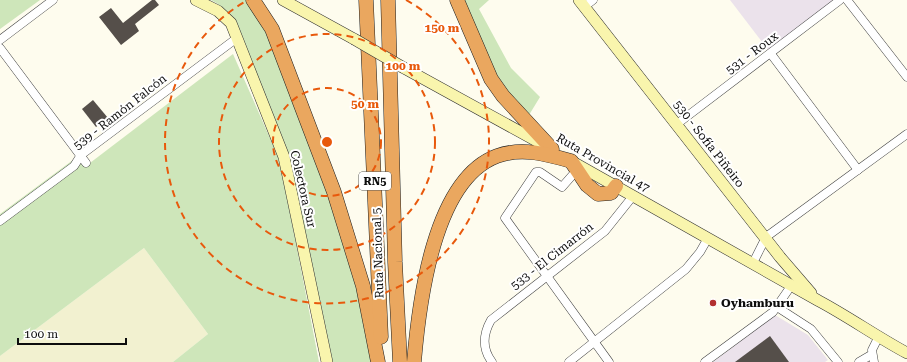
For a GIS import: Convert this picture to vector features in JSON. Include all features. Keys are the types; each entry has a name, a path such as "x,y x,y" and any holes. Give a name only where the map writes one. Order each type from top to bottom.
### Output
{"highway":[{"path":"253,0 272,28 334,192 363,286 378,362"},
{"name":"Ruta Nacional 5","path":"366,0 383,362"},
{"name":"Ruta Nacional 5","path":"388,0 395,262 400,362"},
{"path":"457,0 491,79 503,96 552,149"},
{"path":"414,362 421,298 428,270 451,199 471,172 496,157 513,152 540,152 574,166 587,185 598,194 611,193 616,186"}],"street":[{"path":"0,40 53,0"},
{"name":"Colectora Sur","path":"196,0 224,16 230,23 284,157 328,362"},
{"name":"Ruta Provincial 47","path":"283,0 552,149 574,166"},
{"name":"531 - Roux","path":"678,124 840,0"},
{"path":"847,0 907,77"},
{"name":"530 - Sofía Piñeiro","path":"585,2 797,278 820,302"},
{"name":"539 - Ramón Falcón","path":"0,221 74,166 81,155 237,38"},
{"path":"0,48 81,155 86,164"},
{"path":"771,54 858,170"},
{"path":"752,263 766,237 907,134"},
{"path":"574,166 562,187 540,172 536,172 505,218 609,362"},
{"name":"Ruta Provincial 47","path":"616,186 820,302 878,338 907,353"},
{"name":"533 - El Cimarrón","path":"492,362 485,349 485,334 491,320 605,231 633,196"},
{"path":"569,362 686,269 700,252 708,238"},
{"path":"705,362 773,312 790,286"},
{"path":"777,307 811,329 838,362"},
{"path":"859,362 873,358 872,350 878,338"}],"shaded area":[{"path":"730,0 836,0 769,51"},
{"path":"775,315 808,335 828,360 825,362 713,362"}],"green space":[{"path":"0,0 40,0 0,29"},
{"path":"211,0 248,0 265,23 339,214 367,321 372,362 331,362 288,157 233,18 218,4"},
{"path":"461,0 489,0 479,9 511,68 540,97 529,115 502,89"},
{"path":"233,54 280,161 319,362 173,362 208,334 144,248 0,356 0,214 77,157 86,166"},
{"path":"144,248 208,334 173,362 0,362 0,356"}],"building":[{"path":"152,0 155,0 159,5 135,24 139,31 121,45 99,17 111,8 123,23"},
{"path":"93,100 108,118 96,127 82,109"},
{"path":"770,336 789,362 735,362"}],"place":[{"name":"Oyhamburu","path":"713,303"}]}
